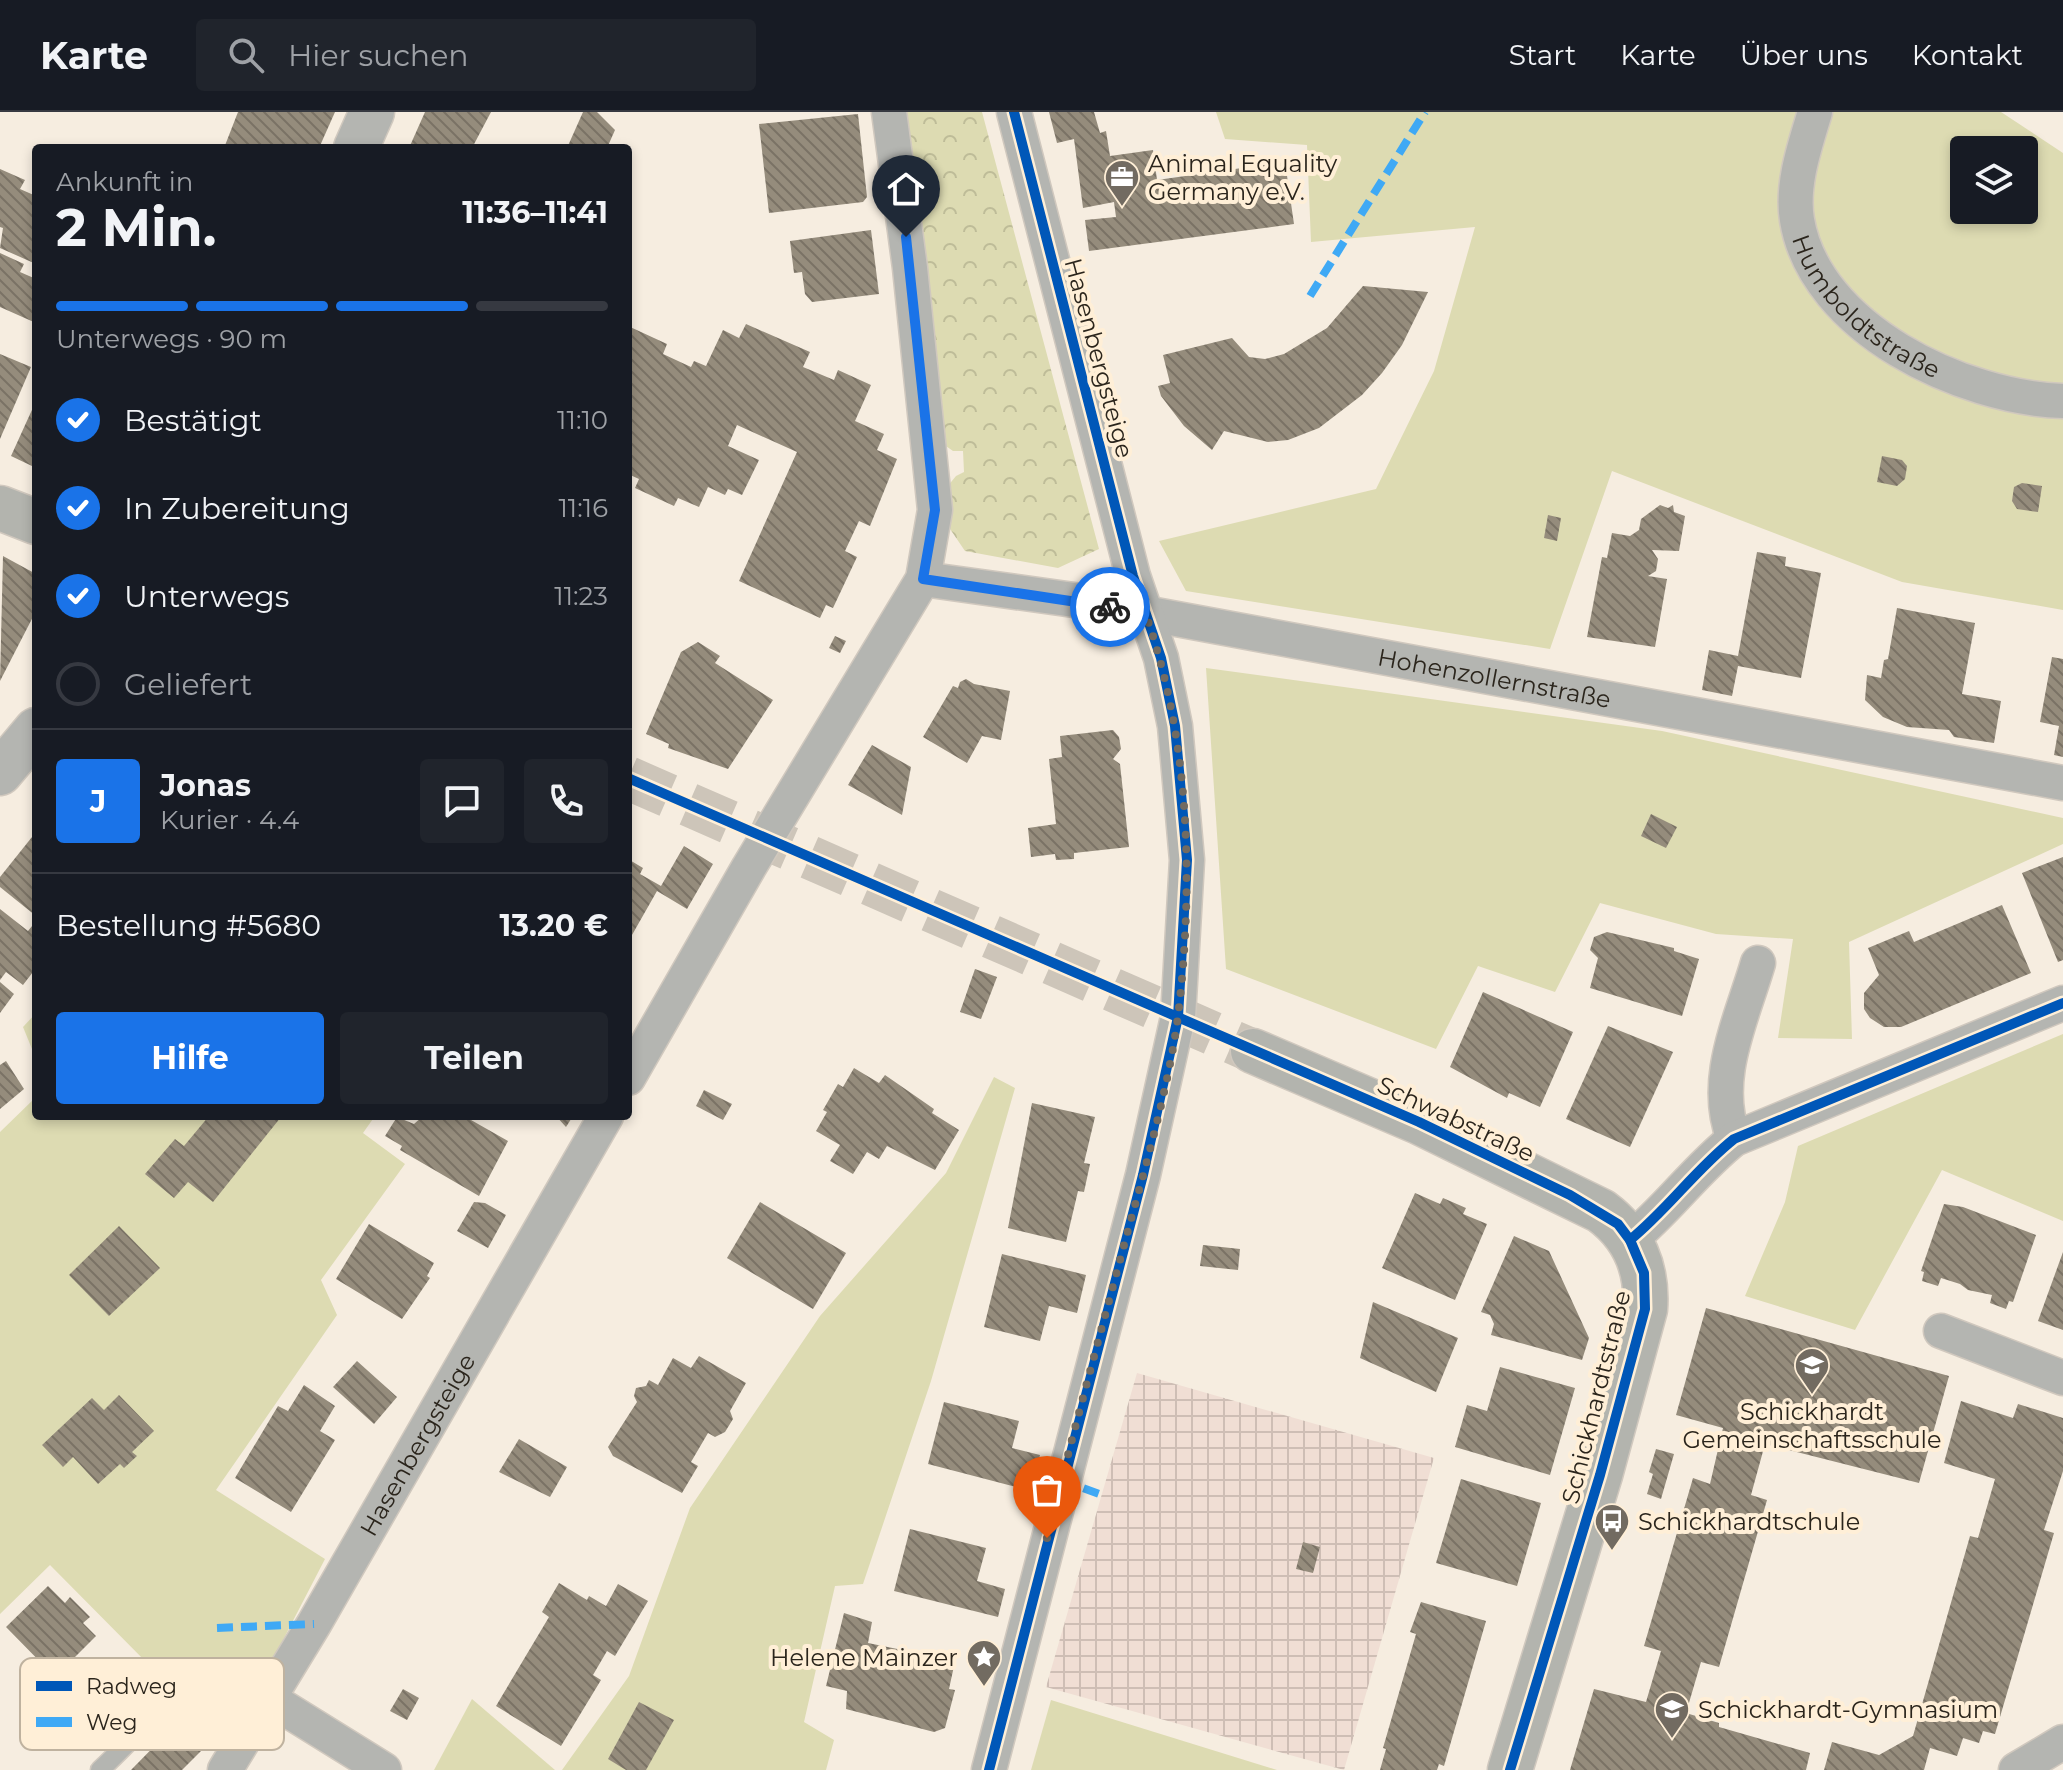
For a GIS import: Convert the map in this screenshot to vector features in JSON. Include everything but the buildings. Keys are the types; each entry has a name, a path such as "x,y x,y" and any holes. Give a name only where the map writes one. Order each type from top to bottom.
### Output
{"main road":[{"path":"0,508 32,520"},
{"name":"Schwabstraße","path":"1253,1051 1419,1122 1570,1195 1618,1224 1630,1240"},
{"name":"Schickhardtstraße","path":"1510,1770 1600,1475 1645,1309 1644,1273 1630,1240"}],"street":[{"path":"358,144 372,112"},
{"path":"632,1071 794,792 923,579 935,510 910,268 889,112"},
{"name":"Hasenbergsteige","path":"989,1770 1143,1175 1178,1017 1187,860 1175,726 1161,658 1146,615 1014,112"},
{"name":"Humboldtstraße","path":"1815,112 1800,162 1796,219 1810,264 1840,306 1876,336 1934,368 1992,390 2063,401"},
{"name":"Hohenzollernstraße","path":"923,579 1074,600 2063,783"},
{"path":"0,773 32,735"},
{"path":"1734,1139 1726,1117 1724,1076 1758,963"},
{"path":"1630,1240 1657,1218 1711,1157 1734,1139 2063,1003"},
{"name":"Hasenbergsteige","path":"284,1670 604,1120"},
{"path":"1941,1331 2063,1378"},
{"path":"284,1708 384,1770"},
{"path":"2016,1770 2063,1742"},
{"name":"Hasenbergsteige","path":"225,1770 237,1750"}],"lane":[{"path":"100,1770 122,1750"}],"shaded area":[{"path":"1137,1373 1434,1458 1344,1770 1046,1687"}],"green space":[{"path":"900,112 982,112 1099,549 1058,568 965,551 948,526 947,487 964,472 963,451 953,451 943,444"},
{"path":"1216,112 2001,112 2037,136 1950,136 1950,224 2038,224 2038,136 2063,153 2063,610 1902,582 1612,471 1550,649 1186,591 1159,541 1376,489 1434,371 1475,227 1311,242 1307,145 1225,139"},
{"path":"1206,668 1662,731 2063,818 2063,844 1849,942 1852,1039 1778,1038 1793,939 1716,934 1600,903 1555,992 1478,966 1436,1049 1226,969"},
{"path":"32,1017 32,1049 23,1027"},
{"path":"2063,1034 2063,1221 1942,1170 1855,1330 1745,1296 1785,1202 1798,1146"},
{"path":"994,1077 1015,1088 931,1381 863,1584 835,1586 804,1722 834,1740 826,1770 562,1770 629,1676 690,1508 820,1316 946,1173"},
{"path":"32,1101 32,1120 372,1120 363,1133 405,1164 321,1280 337,1315 216,1490 325,1559 274,1658 142,1658 50,1565 0,1614 0,1132"},
{"path":"472,1699 555,1770 434,1770"},
{"path":"1051,1700 1277,1770 1031,1770"}],"tunnel":[{"path":"632,780 1253,1051"}],"marked path":[{"path":"1310,296 1425,112"},
{"path":"1061,1480 1102,1495"},
{"path":"217,1628 314,1624"}],"cycle path":[{"path":"989,1770 1143,1175 1178,1017 1187,860 1175,726 1161,658 1133,576 1014,112"},
{"path":"632,780 1419,1122 1570,1195 1618,1224 1630,1240 1644,1273 1645,1309 1600,1475 1510,1770"},
{"path":"1630,1240 1734,1139 2063,1003"}],"way so far":[{"path":"1047,1538 1143,1175 1178,1017 1187,860 1175,726 1161,658 1146,615 1110,607"}],"place":[{"name":"Animal Equality Germany e.V.","path":"1122,208"},
{"name":"Schickhardt Gemeinschaftsschule","path":"1812,1396"},
{"name":"Schickhardtschule","path":"1612,1552"},
{"name":"Helene Mainzer","path":"984,1688"},
{"name":"Schickhardt-Gymnasium","path":"1672,1740"}],"route":[{"path":"906,237 935,510 923,579 1110,607"}]}
